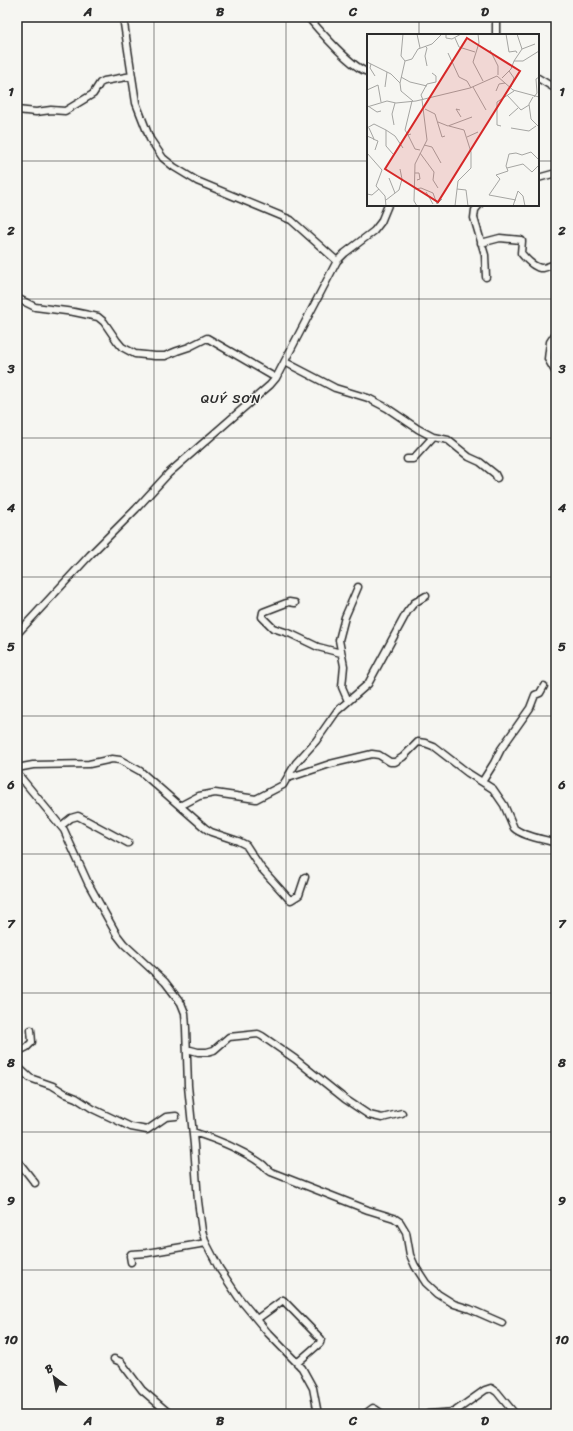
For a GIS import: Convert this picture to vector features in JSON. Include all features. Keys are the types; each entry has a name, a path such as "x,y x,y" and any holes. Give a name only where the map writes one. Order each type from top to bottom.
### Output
{"street":[{"path":"123,17 136,103 150,139 163,158 174,167 197,181 291,220 337,261"},
{"path":"308,17 354,64 367,72"},
{"path":"496,17 496,34"},
{"path":"17,110 36,112 51,110 65,111 93,94 104,81 132,76"},
{"path":"539,79 556,88"},
{"path":"539,178 556,174"},
{"path":"17,634 169,473 270,385 276,378 285,362 337,261 374,231 381,222 388,206"},
{"path":"478,206 475,210 474,216 485,255 486,278"},
{"path":"481,243 500,238 521,240 521,253 537,267 542,268 553,264 556,265"},
{"path":"17,298 35,307 98,317 104,322 122,347 135,354 165,356 207,338 276,378"},
{"path":"556,333 550,342 548,359 556,373"},
{"path":"285,362 335,388 368,398 387,408 418,429 433,437 448,440 469,456 480,462 495,474 496,478"},
{"path":"407,459 413,459 433,437"},
{"path":"348,702 342,687 344,666 339,640 345,617 358,587"},
{"path":"180,806 199,796 215,793 249,799 260,798 279,788 288,778 299,759 316,741 337,711 368,684 407,612 414,603 426,596"},
{"path":"295,603 289,602 263,612 262,617 273,628 291,634 318,647 341,653"},
{"path":"482,782 530,708 535,695 540,693 544,686"},
{"path":"288,778 330,764 372,754 379,755 390,762 395,762 416,744 421,742 433,746 493,790 500,798 514,829 521,833 556,843"},
{"path":"17,768 33,765 90,764 112,759 120,760 140,771 198,823 211,832 246,845 261,868 289,899 291,900 299,895 305,877"},
{"path":"17,773 61,826 88,883 117,935 124,944 165,982 181,1003 185,1013 189,1095 202,1231 206,1243 219,1268 239,1298 302,1368 312,1388 318,1414"},
{"path":"61,826 71,818 78,816 128,843"},
{"path":"17,1052 27,1047 32,1042 31,1030"},
{"path":"187,1049 198,1052 208,1052 214,1050 230,1037 258,1034 295,1059 345,1099 369,1115 382,1118 402,1114"},
{"path":"17,1066 30,1078 53,1086 93,1109 130,1127 147,1130 166,1117 176,1116"},
{"path":"193,1132 228,1146 262,1164 271,1172 368,1210 394,1218 400,1222 406,1232 410,1255 426,1283 438,1294 454,1304 470,1309 502,1323"},
{"path":"17,1162 35,1183"},
{"path":"130,1262 131,1254 147,1253 206,1243"},
{"path":"257,1319 283,1300 321,1339 320,1343 297,1363"},
{"path":"114,1359 121,1362 142,1390 170,1414"},
{"path":"428,1414 454,1412 485,1390 492,1388 515,1414"},
{"path":"365,1414 373,1408 382,1414"}],"district":[{"name":"QUÝ SƠN","path":"231,398"}]}
